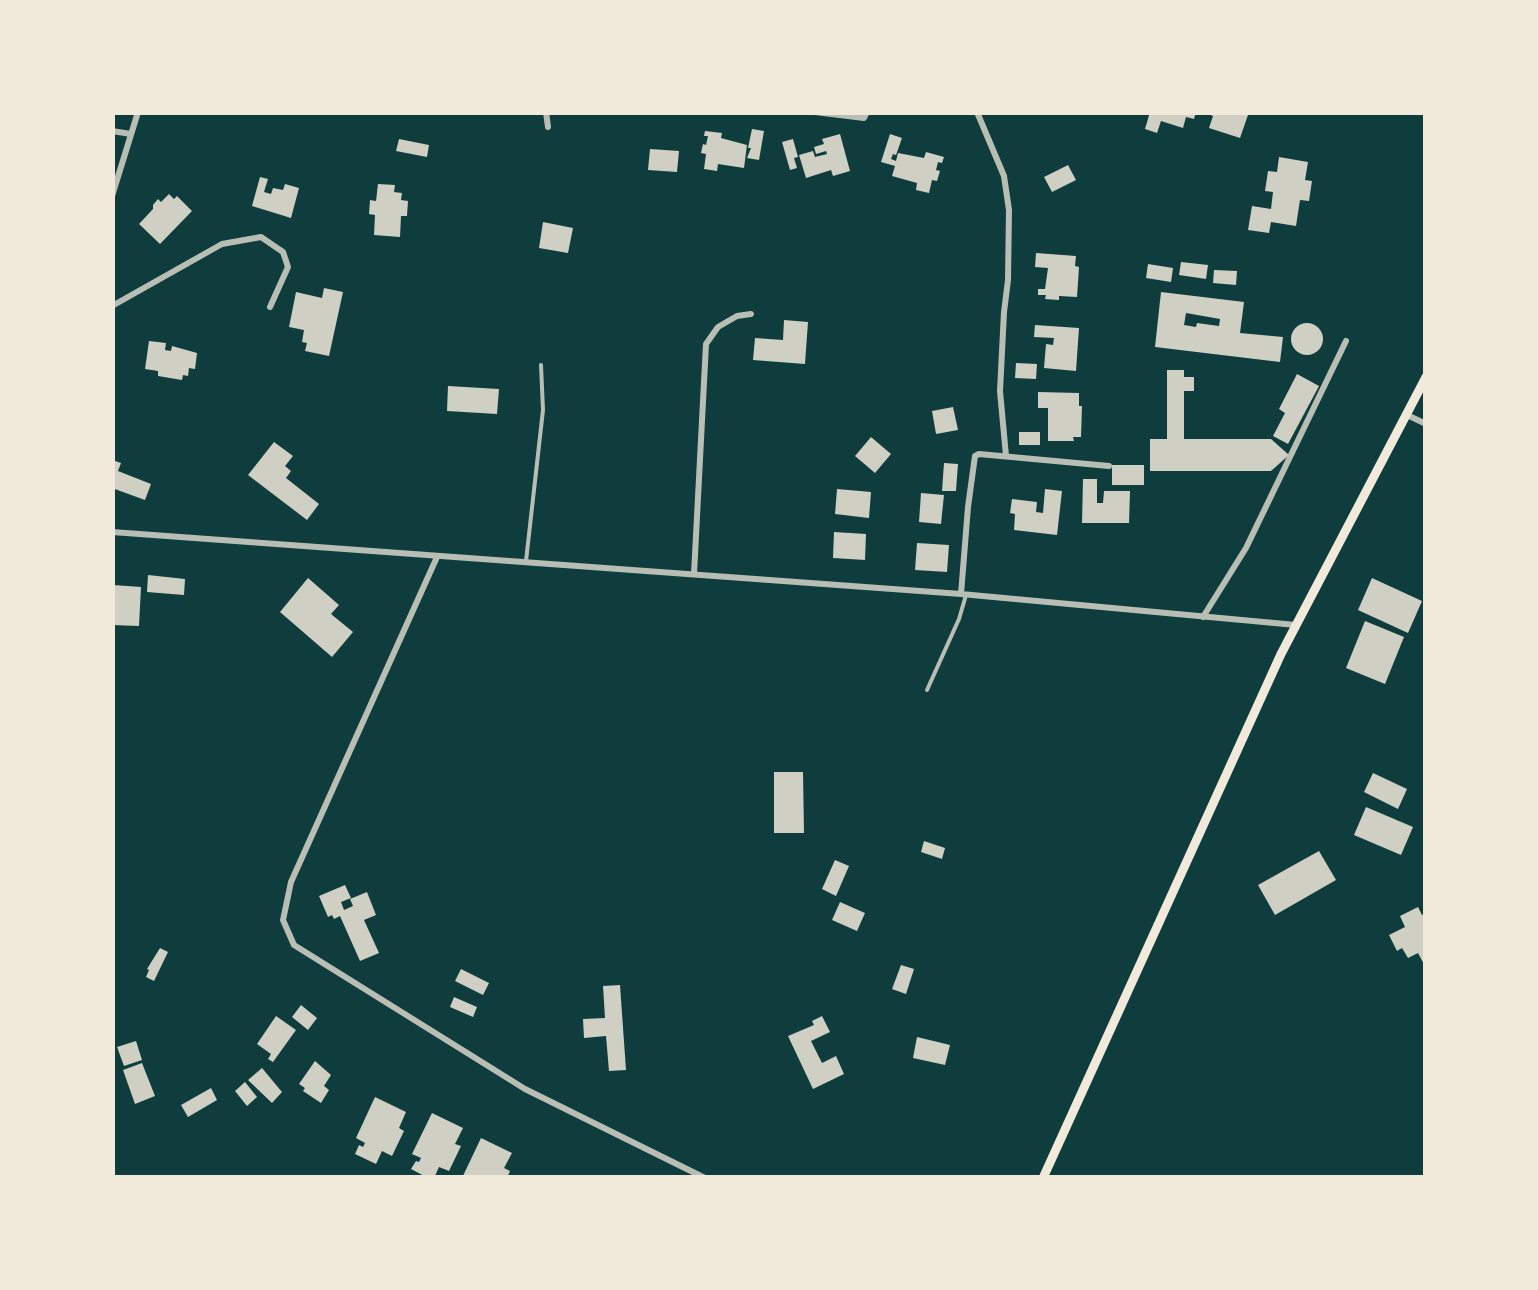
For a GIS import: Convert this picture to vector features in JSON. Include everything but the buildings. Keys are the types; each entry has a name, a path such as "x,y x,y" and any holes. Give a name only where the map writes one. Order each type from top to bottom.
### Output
{"main road":[{"path":"1043,1178 1296,626 1426,378"}],"street":[{"path":"112,196 138,112"},
{"path":"546,112 548,127"},
{"path":"815,112 864,118 867,112"},
{"path":"977,112 1004,176 1009,210 1000,391 1006,456"},
{"path":"112,131 131,134"},
{"path":"112,306 222,244 261,237 283,252 288,267 270,307"},
{"path":"694,574 706,344 718,327 750,314"},
{"path":"1203,617 1246,548 1346,342"},
{"path":"1405,414 1426,424"},
{"path":"964,595 976,456 1109,466"},
{"path":"112,532 964,595 1296,626"},
{"path":"437,557 292,882 283,920 288,932 294,945 525,1088 706,1178"}],"lane":[{"path":"526,561 542,410 541,364"},
{"path":"927,690 959,619 964,595"}]}
